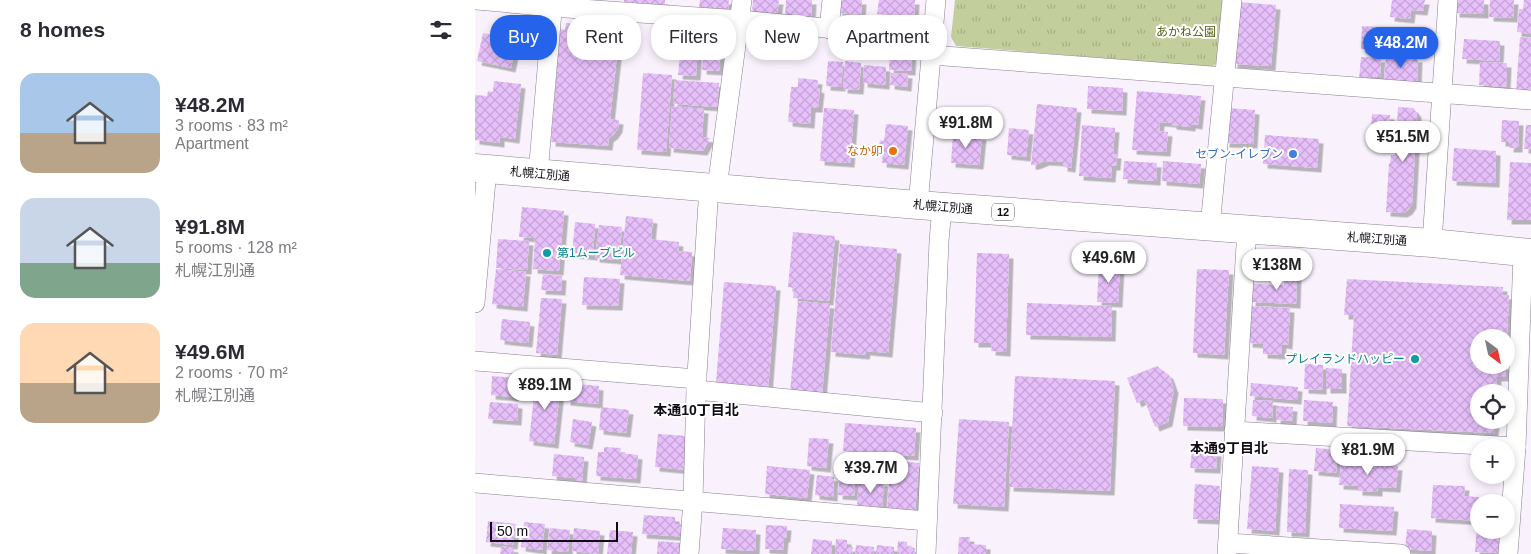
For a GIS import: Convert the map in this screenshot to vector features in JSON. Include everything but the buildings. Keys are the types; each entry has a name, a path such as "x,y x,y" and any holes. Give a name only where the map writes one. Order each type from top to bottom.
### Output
{"highway":[{"name":"札幌江別通","path":"481,168 930,206 1432,243 1527,253"}],"street":[{"path":"477,0 616,6 828,29"},
{"path":"689,554 697,385 713,188 741,20 742,0"},
{"path":"830,15 832,0"},
{"path":"934,15 936,0"},
{"path":"1210,227 1232,0"},
{"path":"1432,243 1448,0"},
{"path":"538,174 552,4"},
{"path":"947,49 1224,77 1531,100"},
{"path":"926,554 939,241 930,206 931,60"},
{"path":"475,303 481,168"},
{"path":"1247,229 1233,430 1228,548 1401,554"},
{"path":"1508,554 1521,452 1527,253"},
{"path":"475,361 697,385 933,414"},
{"path":"1233,430 1521,452"},
{"path":"475,482 927,521"}],"green space":[{"name":"あかね公園","path":"955,0 1223,0 1217,63 1212,67 956,46 951,37"}],"place":[{"name":"なか卯","path":"893,151"},
{"name":"セブン-イレブン","path":"1293,154"},
{"name":"第1ムーブビル","path":"547,253"},
{"name":"プレイランドハッピー","path":"1415,359"}],"district":[{"name":"本通10丁目北","path":"696,410"},
{"name":"本通9丁目北","path":"1229,448"}]}
